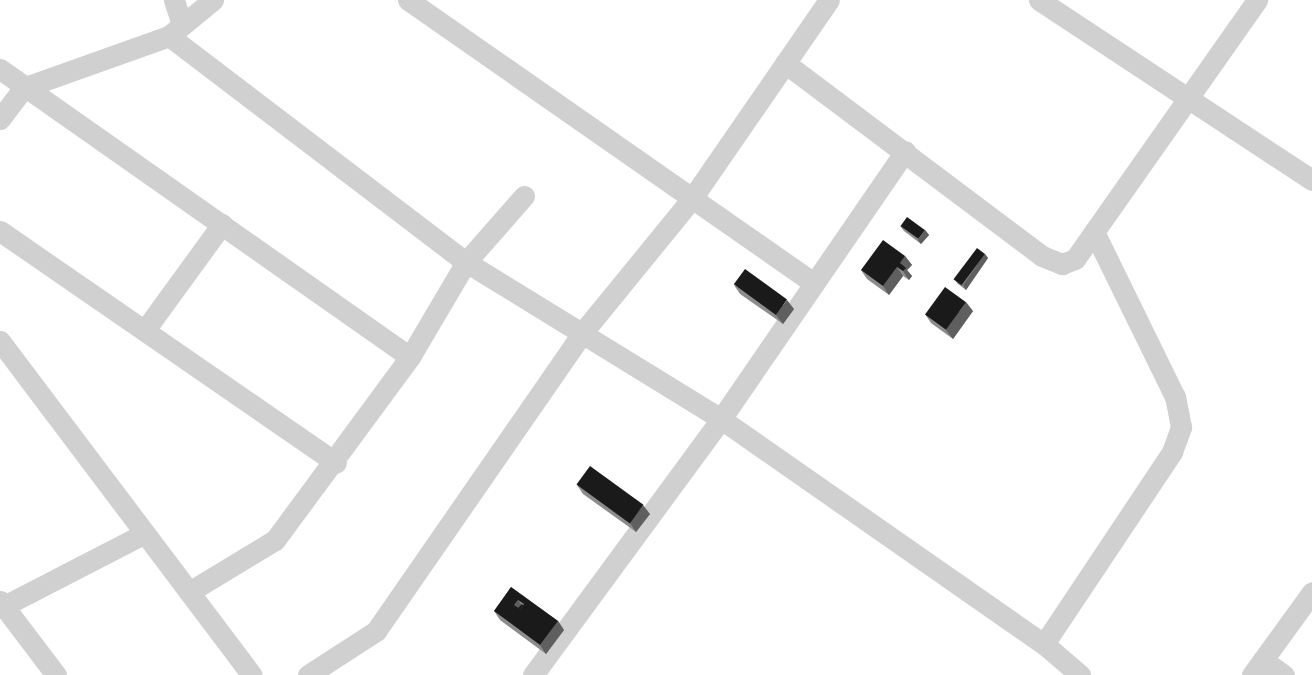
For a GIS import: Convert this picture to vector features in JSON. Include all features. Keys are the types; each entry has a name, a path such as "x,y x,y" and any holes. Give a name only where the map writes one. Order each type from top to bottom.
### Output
{"street":[{"path":"174,0 176,31 466,262 583,332 720,419 1044,644 1080,675"},
{"path":"0,119 24,88 176,31 214,0"},
{"path":"408,0 524,85 693,196 813,283"},
{"path":"308,675 376,631 583,332 693,196 830,0"},
{"path":"1039,0 1312,180"},
{"path":"785,63 905,151 1042,256 1062,264 1075,259 1257,0"},
{"path":"0,69 24,88 222,224 410,357"},
{"path":"533,675 720,419 905,151"},
{"path":"189,592 275,540 336,463 410,357 466,262 524,196"},
{"path":"145,330 222,224"},
{"path":"0,231 336,463"},
{"path":"1044,644 1172,452 1181,428 1175,396 1094,232"},
{"path":"0,341 252,675"},
{"path":"56,675 1,605 145,533"},
{"path":"1284,675 1258,668 1312,592"}],"building":[{"path":"907,217 925,230 918,239 901,226"},
{"path":"883,240 905,256 900,263 906,268 903,271 897,267 883,286 861,270"},
{"path":"977,248 985,254 962,285 954,279"},
{"path":"745,269 787,300 776,315 734,284"},
{"path":"945,287 966,302 946,330 925,315"},
{"path":"590,466 643,505 630,523 576,485"},
{"path":"511,587 558,621 540,645 494,611","holes":["518,600 524,604 520,609 514,605"]}]}
